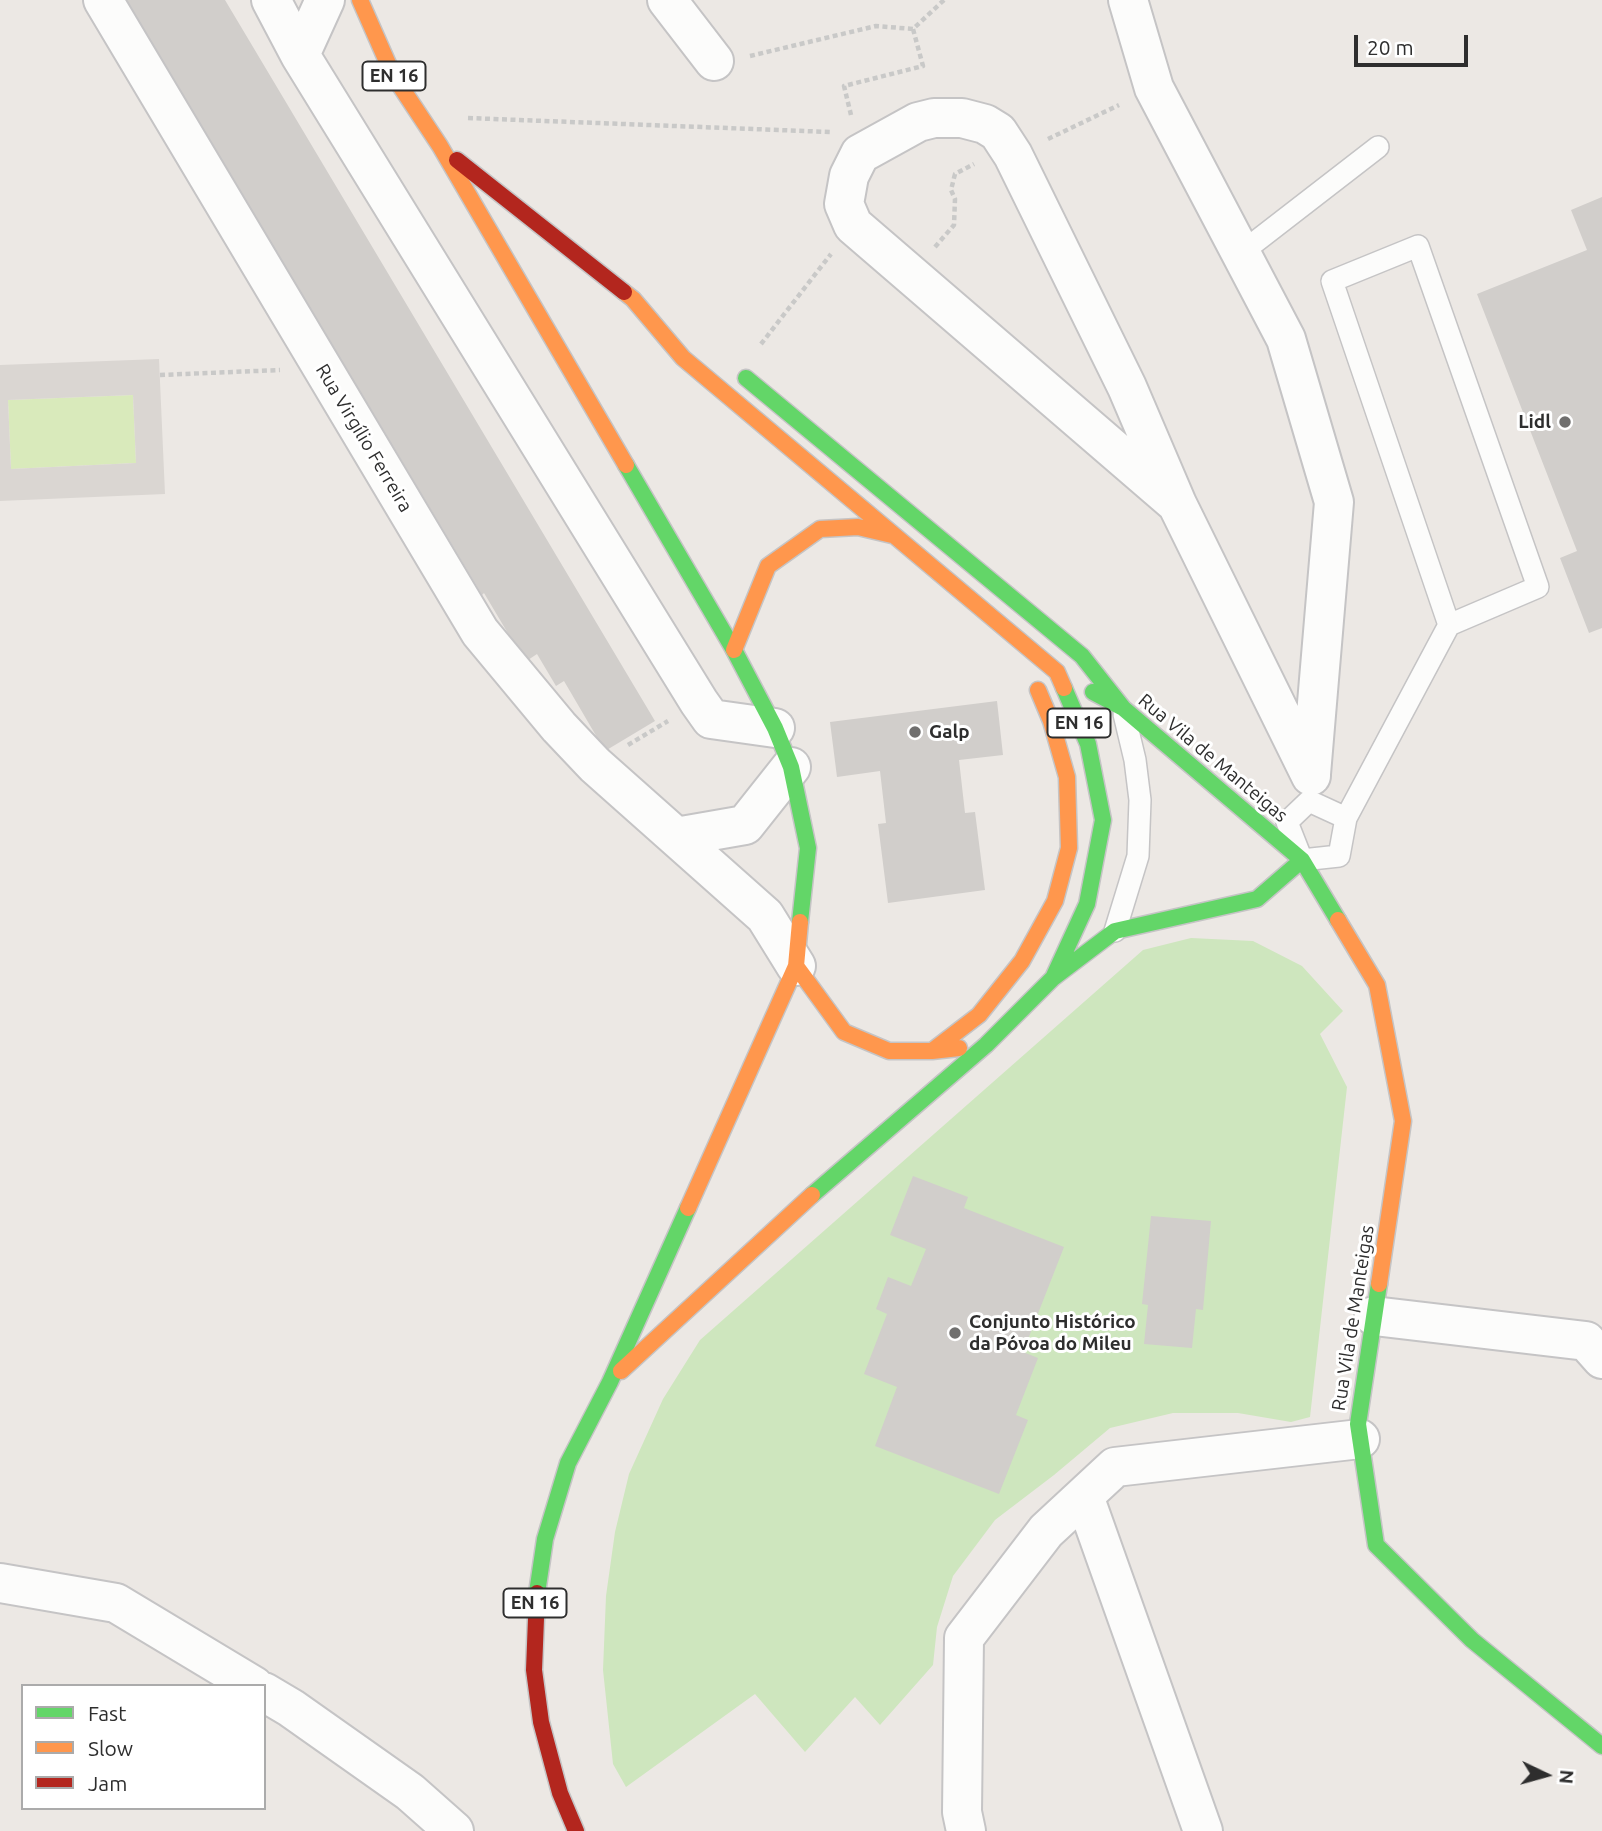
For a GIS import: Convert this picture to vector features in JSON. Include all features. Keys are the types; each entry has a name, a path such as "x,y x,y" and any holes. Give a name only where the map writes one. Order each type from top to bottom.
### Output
{"main road":[{"name":"EN 16","path":"360,0 393,75 440,146 734,650 775,727 791,766 808,848 796,966 610,1382 568,1463 545,1539 535,1605 534,1670 541,1722 560,1793 576,1831"},
{"name":"EN 16","path":"440,146 633,299 678,327"},
{"name":"EN 16","path":"610,1382 796,1209 986,1045 1053,978 1087,904 1103,820 1088,744 1057,672 683,359 633,299"},
{"name":"EN 16","path":"734,369 1082,656 1123,708"},
{"path":"734,650 768,566 809,536 820,529 858,527 894,536"},
{"name":"EN 16","path":"932,1051 979,1014 1022,961 1055,901 1069,848 1067,777 1051,721 1016,638"},
{"name":"Rua Vila de Manteigas","path":"1057,672 1123,708 1302,860 1377,985 1403,1121 1358,1424 1376,1545 1472,1640 1602,1746"},
{"path":"1053,978 1115,931 1258,899 1302,860"},
{"path":"796,966 844,1032 889,1051 932,1051 986,1045"}],"street":[{"name":"Rua Virgílio Ferreira","path":"103,0 480,632 559,727 595,765 765,916 796,966"},
{"path":"271,0 300,55 699,702 711,719 775,727"},
{"path":"300,55 325,0"},
{"path":"667,0 714,61"},
{"path":"1128,0 1154,88 1286,339 1334,502 1310,789"},
{"path":"1177,504 853,225 844,204 849,176 860,154 918,122 934,118 962,118 985,124 998,132 1011,151 1127,387 1177,504 1310,789"},
{"path":"676,837 745,825 791,766"},
{"path":"1374,1316 1597,1344"},
{"path":"966,1831 962,1812 964,1638 1046,1531 1115,1467 1360,1439"},
{"path":"1084,1496 1203,1831"},
{"path":"0,1583 116,1602 251,1684"},
{"path":"266,1693 410,1792 454,1831"}],"lane":[{"path":"1241,253 1378,147"},
{"path":"1346,818 1310,789 1287,822 1302,860 1339,856 1346,818 1449,625 1538,587 1418,246 1332,281 1449,625"},
{"path":"1115,931 1138,856 1140,800 1135,760 1123,708"}],"path":[{"path":"714,61 748,56 876,26 913,29 944,0"},
{"path":"852,119 844,86 923,66 913,29"},
{"path":"911,275 954,225 954,199 951,190 955,174 1154,88"},
{"path":"419,116 827,133 840,131"},
{"path":"734,369 853,225"},
{"path":"160,375 323,368"},
{"path":"595,765 699,702"}],"green space":[{"path":"133,395 136,463 11,469 8,400"},
{"path":"1191,938 1253,941 1302,966 1343,1011 1320,1034 1347,1087 1310,1417 1291,1422 1238,1413 1173,1413 1110,1428 995,1520 953,1576 937,1627 933,1665 880,1725 855,1697 805,1752 755,1694 626,1787 613,1764 603,1670 606,1596 615,1532 629,1474 663,1399 700,1340 1143,950"}],"shaded area":[{"path":"159,359 165,494 0,501 0,365","holes":["133,395 136,463 11,469 8,400"]}],"building":[{"path":"126,0 225,0 655,721 605,751 564,681 556,686 537,654 525,662 484,593 482,595"},
{"name":"Lidl","path":"1602,197 1602,628 1589,633 1560,558 1577,551 1477,294 1587,250 1571,210"},
{"path":"997,701 1003,755 959,760 965,813 975,812 985,890 888,903 878,824 886,823 880,771 837,777 830,722"},
{"name":"Conjunto Histórico da Póvoa do Mileu","path":"913,1176 968,1197 964,1208 1064,1247 1023,1352 1038,1358 1016,1415 1028,1420 999,1494 875,1446 897,1387 864,1374 887,1314 876,1309 888,1277 911,1286 926,1249 890,1235"},
{"path":"1151,1216 1211,1221 1203,1310 1196,1309 1192,1348 1144,1344 1148,1305 1142,1304"}],"traffic: fast":[{"path":"746,378 1082,656 1123,708"},
{"path":"626,465 734,650 775,728 791,767 808,848 800,922"},
{"path":"812,1195 986,1045 1053,978 1087,904 1103,820 1088,744 1064,688"},
{"path":"1093,692 1123,708 1302,860 1338,920"},
{"path":"1053,978 1115,931 1257,899 1302,860"},
{"path":"537,1593 545,1539 568,1463 610,1382 688,1208"},
{"path":"1379,1284 1358,1424 1376,1545 1472,1640 1602,1746"}],"traffic: slow":[{"path":"360,0 393,75 440,146 626,465"},
{"path":"624,292 683,358 1057,672 1064,688"},
{"path":"734,650 768,566 820,529 858,527 892,535"},
{"path":"932,1051 979,1015 1022,961 1055,901 1069,848 1067,777 1051,721 1038,690"},
{"path":"1338,920 1377,985 1403,1121 1379,1284"},
{"path":"688,1208 796,966 800,922"},
{"path":"796,966 844,1032 889,1051 959,1048"},
{"path":"621,1371 812,1195"}],"traffic: jam":[{"path":"457,160 624,292"},
{"path":"537,1593 534,1670 541,1722 560,1793 576,1831"}],"place":[{"name":"Lidl","path":"1565,422"},
{"name":"Galp","path":"915,732"},
{"name":"Conjunto Histórico da Póvoa do Mileu","path":"955,1333"}]}
